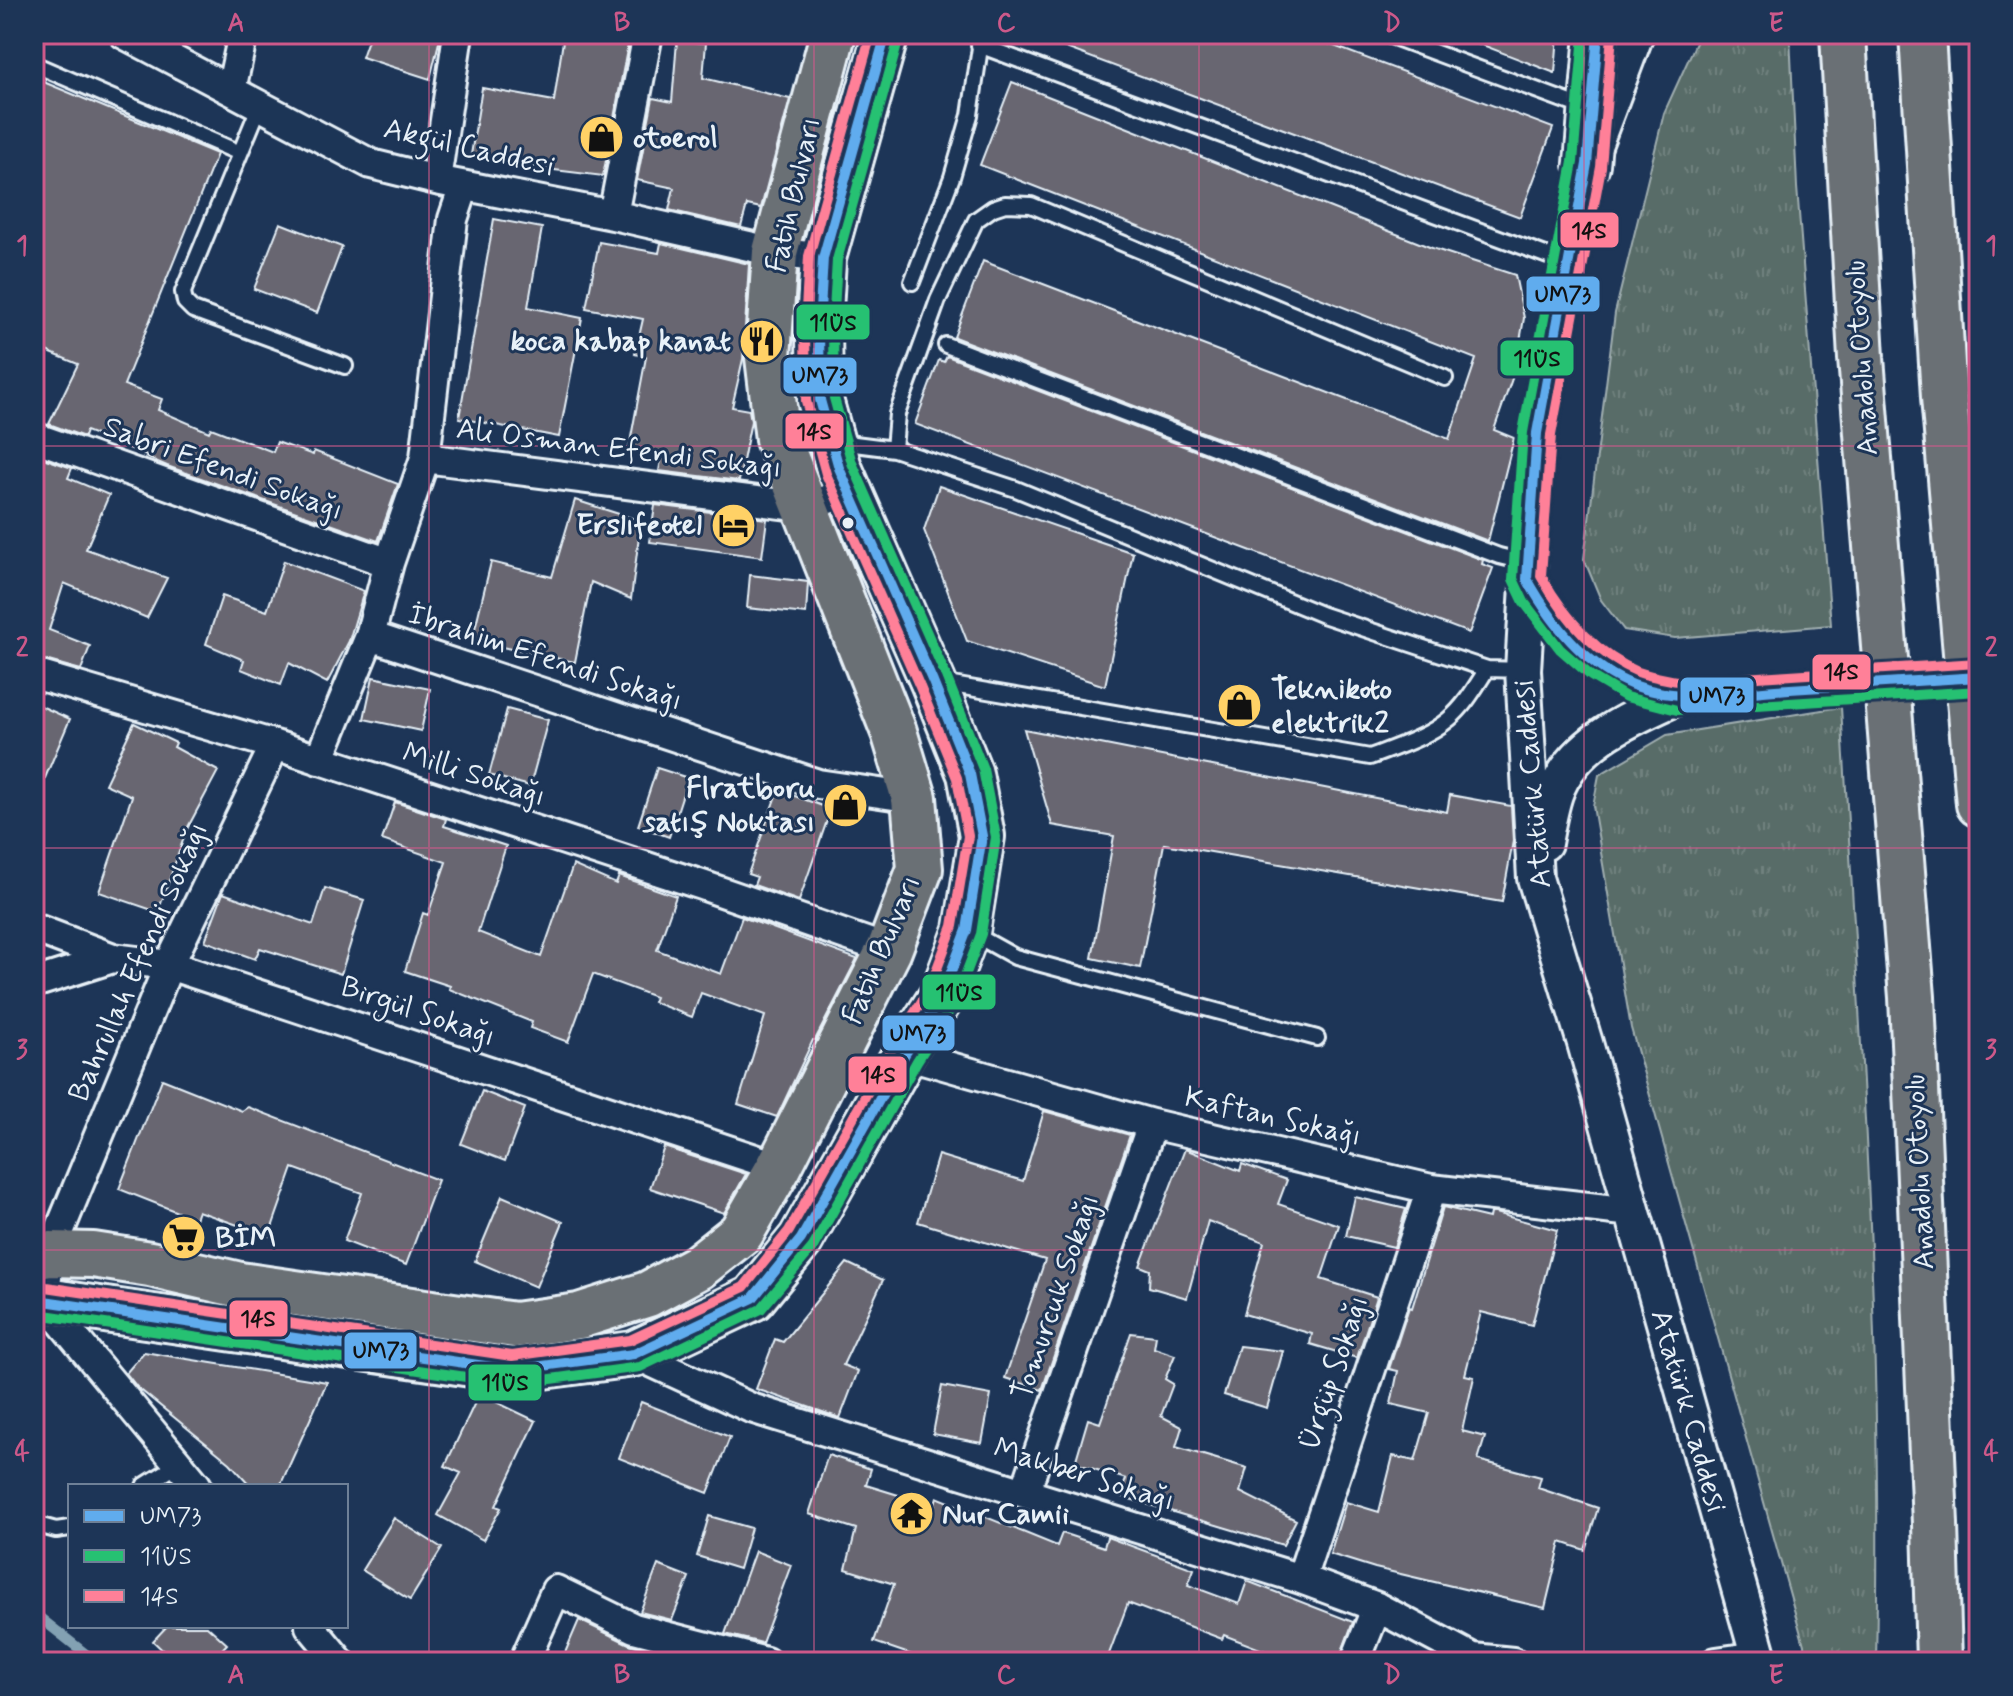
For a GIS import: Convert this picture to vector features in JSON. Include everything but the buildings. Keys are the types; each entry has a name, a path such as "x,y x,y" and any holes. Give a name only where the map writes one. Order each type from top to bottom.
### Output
{"main road":[{"name":"Fatih Bulvarı","path":"42,1255 93,1255 150,1264 240,1285 515,1325 579,1316 648,1294 698,1267 741,1233 779,1167 889,950 920,869 914,798 894,732 778,439 768,357 775,252 833,34"},
{"name":"Fatih Bulvarı","path":"39,1302 512,1370 634,1354 753,1298 801,1239 905,1054 942,996 967,930 982,836 970,774 850,492 820,400 819,328 823,258 886,34"},
{"path":"1587,164 1598,34"},
{"name":"Anadolu Otoyolu","path":"1843,34 1861,358 1912,997 1939,1662"},
{"path":"1922,34 1944,397 1979,804"}],"street":[{"name":"Akgül Caddesi","path":"124,34 371,164 775,252 823,258"},
{"path":"231,90 243,34"},
{"path":"436,180 458,34"},
{"path":"613,215 648,34"},
{"name":"Atatürk Caddesi","path":"1636,34 1587,164 1537,433 1523,670 1535,878 1759,1659"},
{"name":"İbrahim Efendi Sokağı","path":"464,186 453,219 425,458 389,563 370,636 818,784 914,798"},
{"name":"Sabri Efendi Sokağı","path":"34,437 389,563"},
{"name":"Ali Osman Efendi Sokağı","path":"425,458 804,507 850,492"},
{"path":"1528,571 1554,624 1595,662 1633,685 1680,696 1979,677"},
{"path":"319,760 370,636"},
{"name":"Milli Sokağı","path":"34,674 275,745 702,885 889,950"},
{"path":"1535,878 1555,792 1572,762 1614,729 1680,696"},
{"name":"Bahrullah Efendi Sokağı","path":"39,1302 42,1255 169,965 275,745"},
{"name":"Birgül Sokağı","path":"34,928 113,958 169,965 779,1167"},
{"path":"34,983 113,958"},
{"name":"Kaftan Sokağı","path":"905,1054 1152,1124 1431,1189 1632,1212"},
{"name":"Tomurcuk Sokağı","path":"1025,1492 1152,1124"},
{"name":"Ürgüp Sokağı","path":"1301,1579 1431,1189"},
{"path":"39,1302 188,1475"},
{"name":"Makber Sokağı","path":"634,1354 751,1408 1301,1579 1377,1607 1473,1658 1513,1662"},
{"path":"524,1662 556,1590 634,1628 766,1662"},
{"path":"1355,1662 1377,1607"},
{"path":"312,1628 340,1662"},
{"path":"1716,1662 1759,1659"}],"lane":[{"path":"1385,34 1591,110"},
{"path":"912,282 952,177 970,115 980,39 1568,263"},
{"path":"36,65 240,153"},
{"path":"260,105 183,292 185,302 193,310 345,366"},
{"path":"894,449 897,414 938,300 976,220 1005,204 1031,205 1445,378"},
{"path":"946,345 1499,556 1528,571"},
{"path":"831,441 894,449 1016,489 1323,615 1487,669 1523,670"},
{"path":"933,682 1370,757 1398,747 1449,719 1470,697 1487,669"},
{"path":"967,930 1015,957 1317,1038"},
{"path":"152,1484 188,1475"},
{"path":"34,1524 56,1530 68,1528"}],"green space":[{"path":"1700,34 1790,34 1797,187 1831,625 1675,638 1624,630 1601,600 1584,559 1615,313 1664,113"},
{"path":"1841,707 1873,1304 1876,1662 1806,1662 1804,1645 1631,1028 1593,806 1599,775 1667,735"}],"waterway":[{"path":"34,1613 96,1662"}],"transit line":[{"name":"14S","path":"34,1289 46,1287 512,1356 630,1340 744,1287 789,1231 893,1047 929,990 953,926 968,836 957,778 826,474 806,401 805,328 809,256 871,34"},
{"name":"UM73","path":"34,1303 44,1301 512,1370 634,1354 753,1298 801,1239 905,1054 942,996 967,930 982,836 970,774 839,468 820,400 819,328 823,258 886,34"},
{"name":"11ÜS","path":"1584,34 1573,162 1523,432 1513,579 1524,602 1560,649 1591,676 1626,697 1677,710 1979,691"},
{"name":"UM73","path":"1598,34 1587,164 1537,433 1527,579 1536,595 1558,626 1585,654 1616,677 1652,691 1711,695 1979,677"},
{"name":"14S","path":"1612,35 1601,167 1551,435 1541,576 1559,605 1594,644 1638,672 1665,679 1681,682 1978,663"},
{"name":"11ÜS","path":"37,1317 44,1315 514,1384 640,1367 761,1309 813,1247 917,1061 955,1002 981,934 996,837 983,769 946,676 852,463 834,398 833,328 837,260 899,38"}],"place":[{"name":"otoerol","path":"602,138"},
{"name":"koca kabap kanat","path":"762,341"},
{"name":"Erslıfeotel","path":"733,525"},
{"name":"Teknikoto elektrik2","path":"1240,706"},
{"name":"Flratboru satış Noktası","path":"846,805"},
{"name":"BİM","path":"184,1238"},
{"name":"Nur Camii","path":"911,1514"}]}
